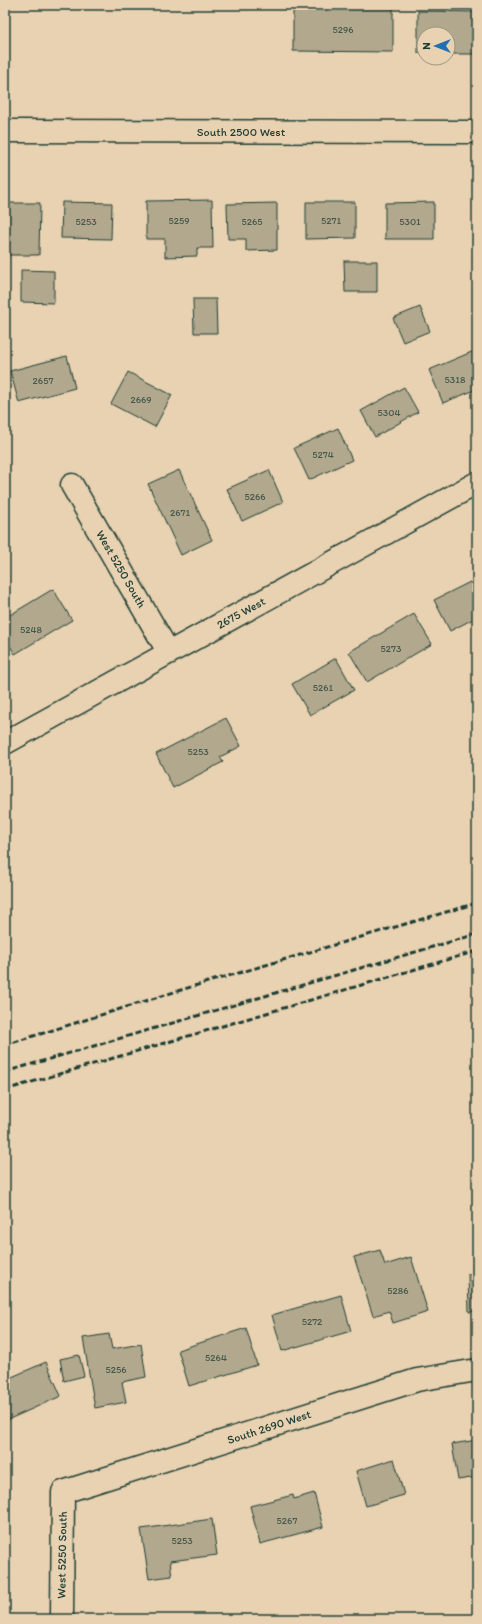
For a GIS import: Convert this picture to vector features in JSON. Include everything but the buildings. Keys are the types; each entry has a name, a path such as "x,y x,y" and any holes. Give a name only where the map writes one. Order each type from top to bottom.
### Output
{"street":[{"name":"South 2500 West","path":"5,131 477,132"},
{"name":"2675 West","path":"5,743 477,483"},
{"name":"West 5250 South","path":"72,485 169,653"},
{"name":"South 2690 West","path":"63,1492 417,1380 477,1370"},
{"name":"West 5250 South","path":"62,1619 63,1492"}],"railway":[{"path":"5,1045 184,989 477,903"},
{"path":"5,1072 477,934"},
{"path":"5,1090 477,951"}]}
